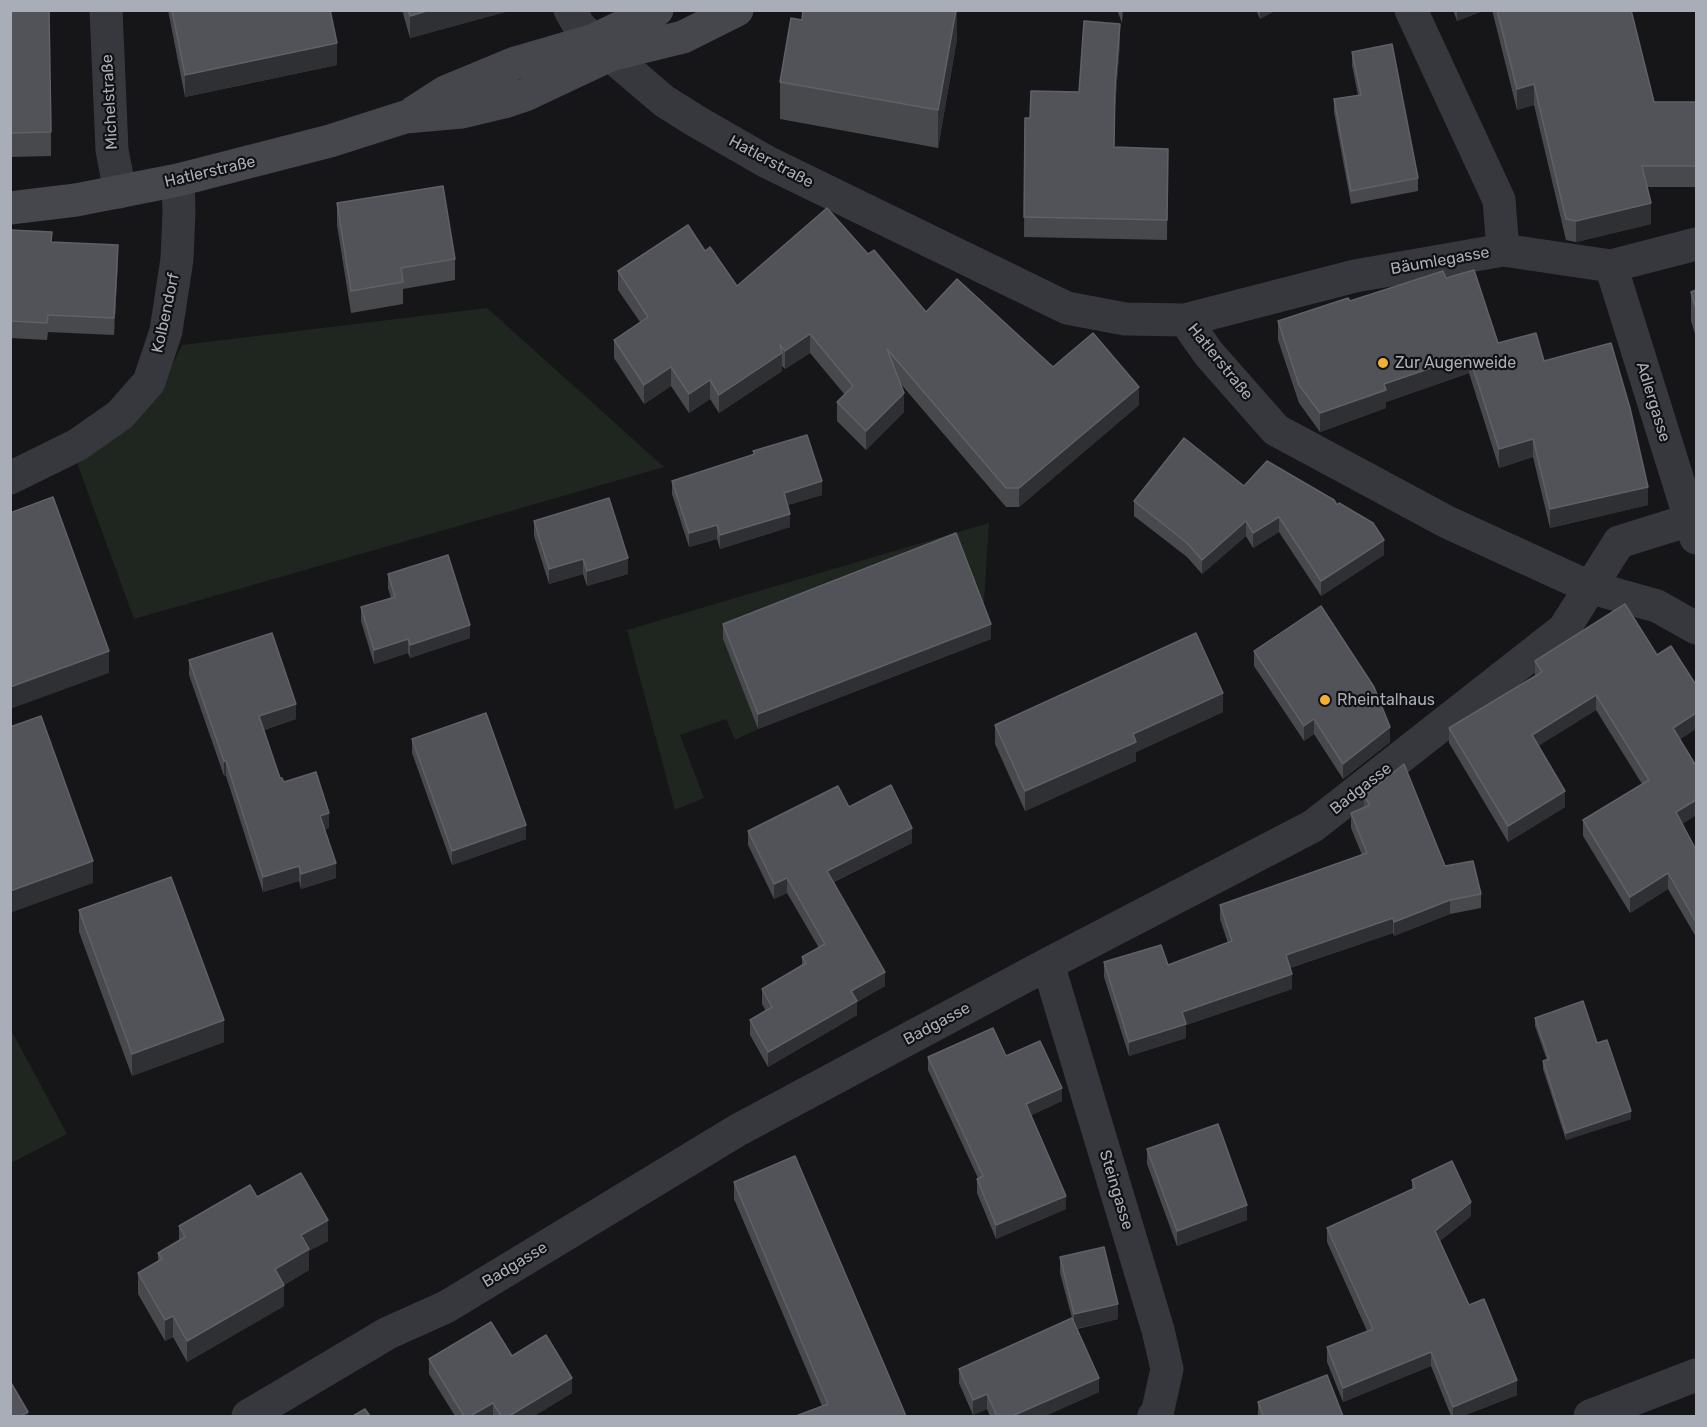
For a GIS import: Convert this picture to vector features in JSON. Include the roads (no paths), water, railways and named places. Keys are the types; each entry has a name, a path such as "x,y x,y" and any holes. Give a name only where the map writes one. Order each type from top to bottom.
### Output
{"street":[{"name":"Michelstraße","path":"106,10 112,150 120,192"},
{"path":"570,10 579,26 602,48"},
{"path":"602,48 657,10"},
{"path":"602,48 683,37 737,10"},
{"path":"1411,10 1499,200 1503,250"},
{"name":"Hatlerstraße","path":"10,208 76,200 178,180 330,141 405,117 462,112 504,102 525,95 602,48 664,101 767,162 1067,308 1125,319 1185,320 1209,354 1276,430 1447,522 1589,587 1657,606 1696,628"},
{"name":"Kolbendorf","path":"10,478 77,445 120,415 150,382 166,331 177,259 178,180"},
{"name":"Bäumlegasse","path":"1185,320 1355,276 1503,250 1611,266 1696,244"},
{"name":"Adlergasse","path":"1611,266 1694,525"},
{"name":"Badgasse","path":"248,1416 388,1333 446,1307 738,1130 1048,964 1313,826 1564,629 1619,542 1694,525"},
{"name":"Steingasse","path":"1048,964 1158,1330 1167,1369 1156,1416"},
{"path":"1590,1416 1696,1375"}],"place":[{"name":"Zur Augenweide","path":"1383,363"},
{"name":"Rheintalhaus","path":"1325,700"}]}
